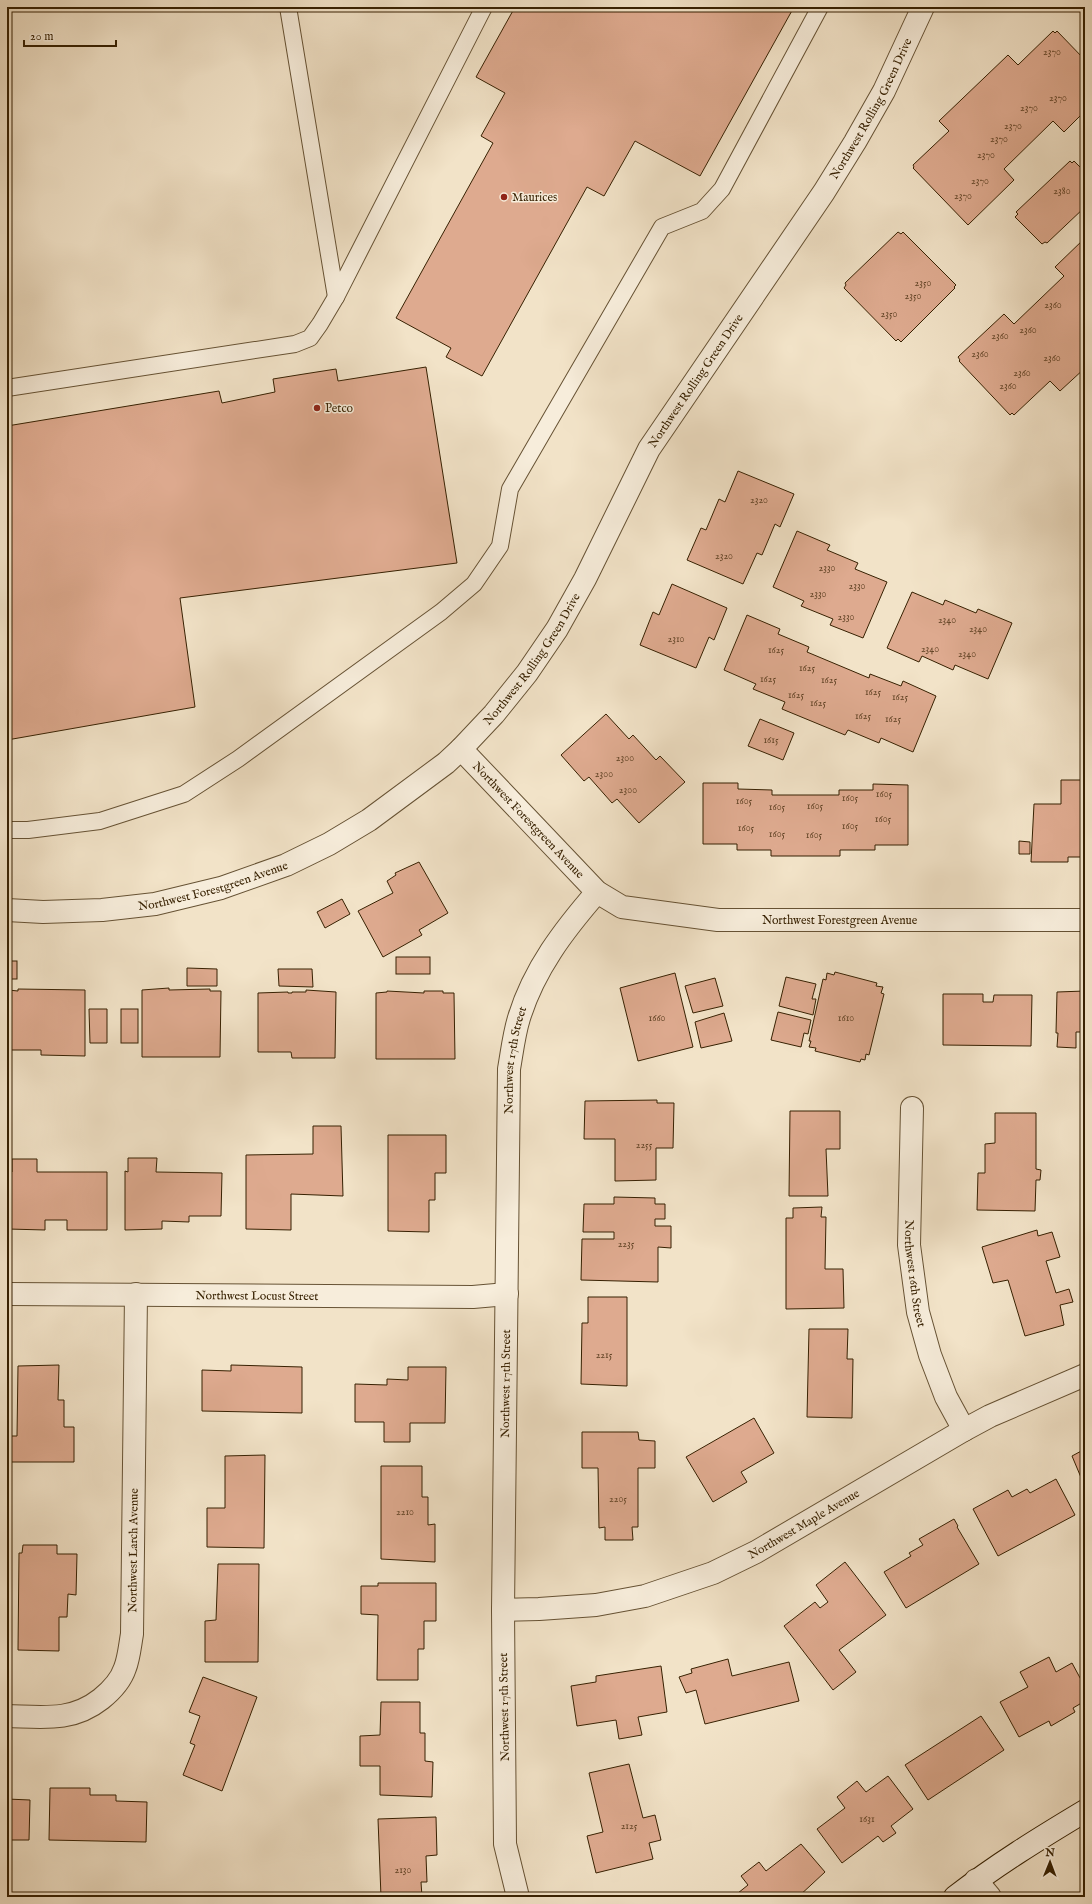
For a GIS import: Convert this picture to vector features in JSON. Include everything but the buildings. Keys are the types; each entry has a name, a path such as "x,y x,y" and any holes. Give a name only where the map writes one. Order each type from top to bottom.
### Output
{"street":[{"name":"Northwest Rolling Green Drive","path":"461,749 494,714 522,679 557,629 649,450 824,192 884,91 923,7"},
{"name":"Northwest Forestgreen Avenue","path":"7,910 43,912 102,910 155,904 221,888 286,864 329,844 369,820 446,763 461,749 597,892 622,907 718,920 1085,920"},
{"name":"Northwest 17th Street","path":"518,1897 505,1844 502,1610 509,1069 519,1019 531,986 546,957 575,917 597,892"},
{"name":"Northwest 16th Street","path":"912,1108 909,1245 918,1312 935,1369 946,1397 964,1430"},
{"name":"Northwest Locust Street","path":"7,1294 465,1297 507,1294"},
{"name":"Northwest Larch Avenue","path":"7,1716 54,1717 72,1715 89,1708 111,1691 125,1668 132,1634 136,1294"},
{"name":"Northwest Maple Avenue","path":"502,1610 596,1605 645,1596 713,1573 756,1552 990,1416 1085,1375"},
{"path":"954,1897 976,1880 1035,1841 1085,1811"},
{"path":"976,1880 990,1897"}],"lane":[{"path":"288,7 336,297"},
{"path":"7,388 294,344 310,338 336,297 484,7"},
{"path":"7,830 28,830 100,821 184,794 238,759 440,612 474,584 500,546 510,488 662,226 702,211 722,189 820,7"}],"place":[{"name":"Maurices","path":"504,197"},
{"name":"Petco","path":"317,408"}]}
